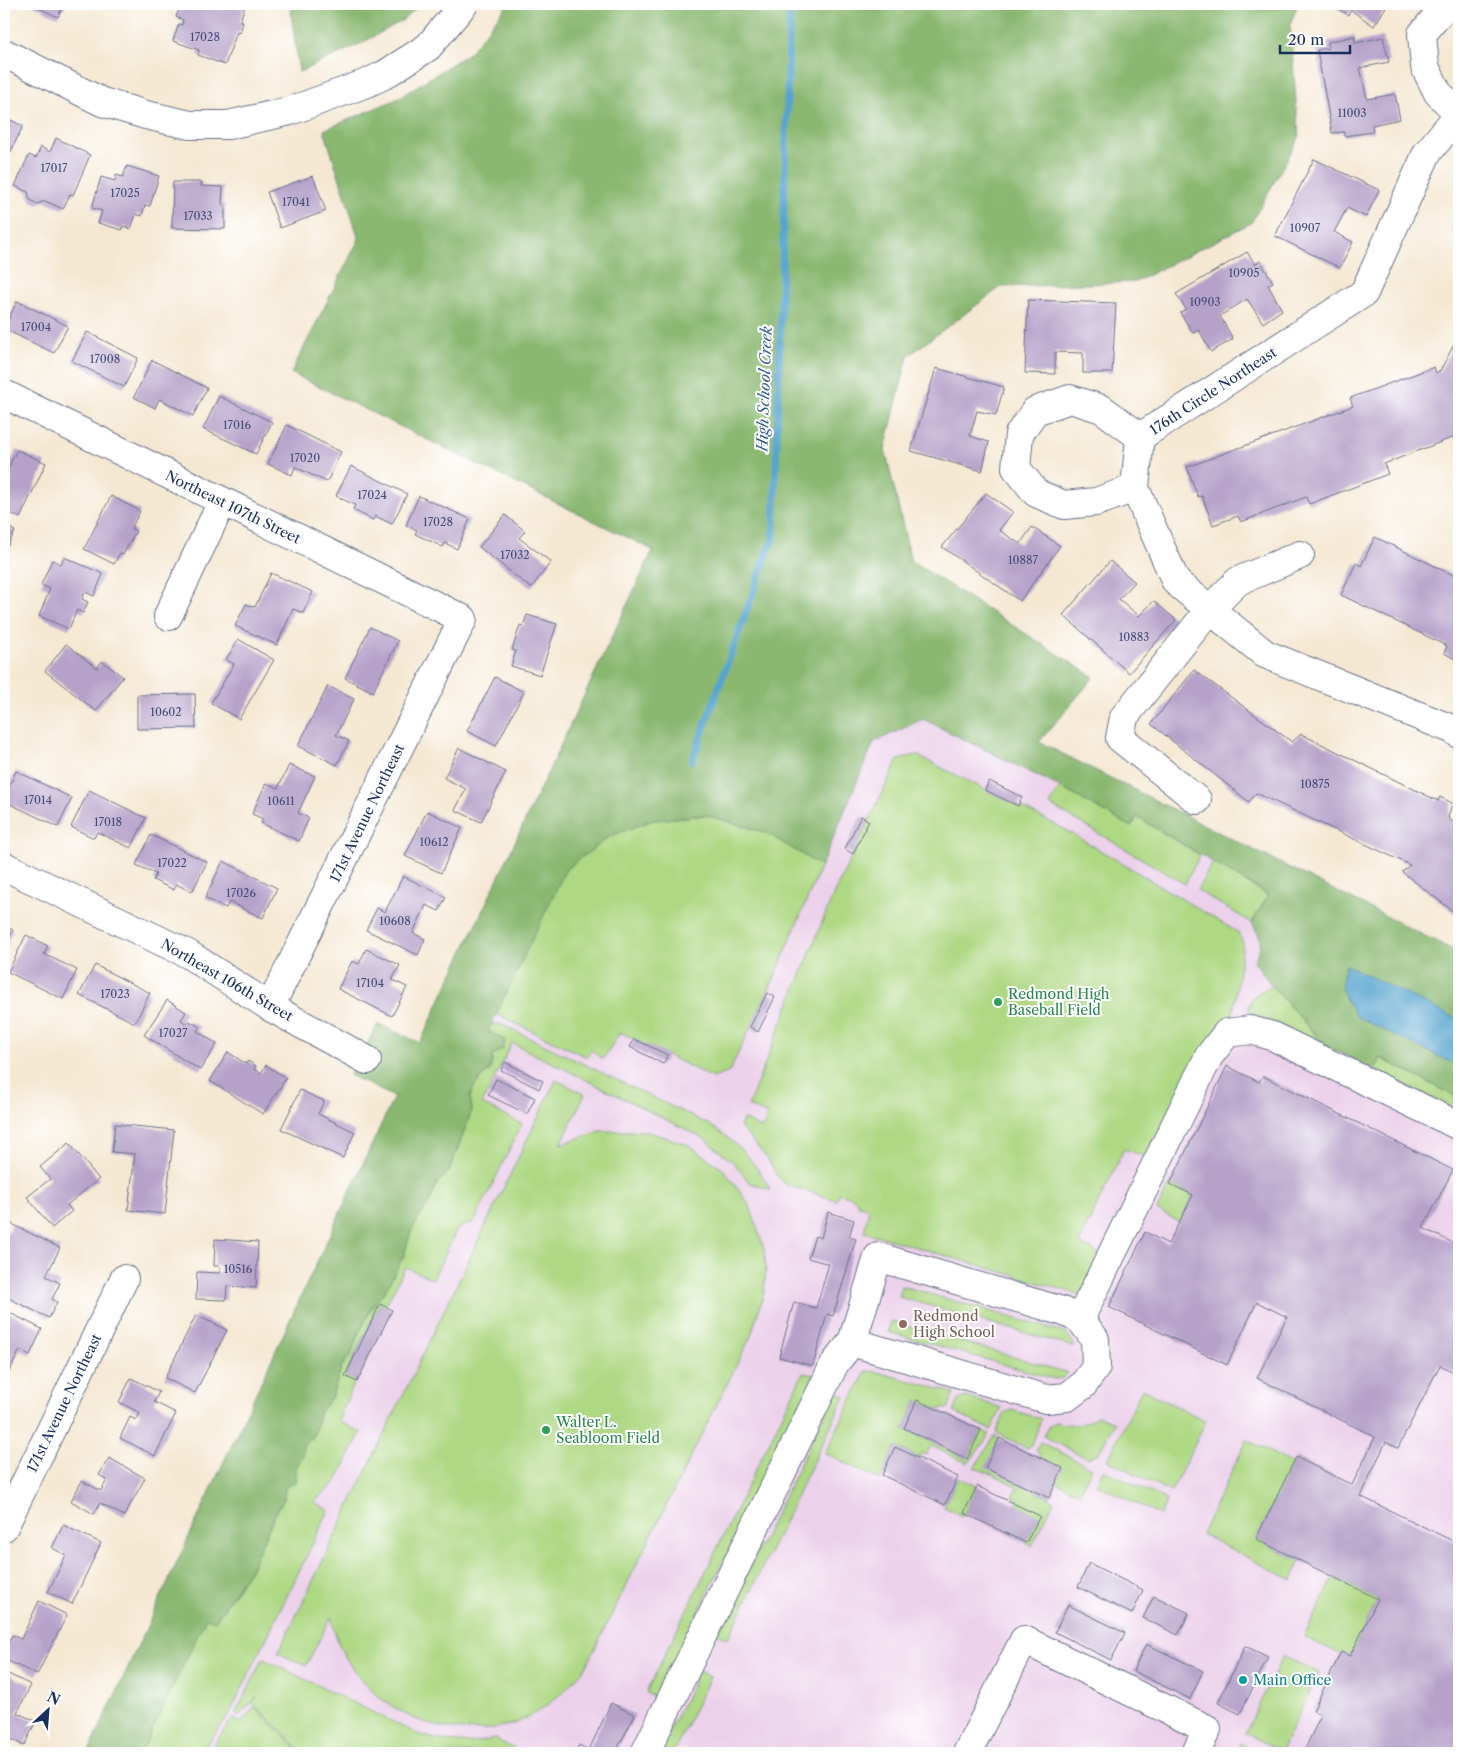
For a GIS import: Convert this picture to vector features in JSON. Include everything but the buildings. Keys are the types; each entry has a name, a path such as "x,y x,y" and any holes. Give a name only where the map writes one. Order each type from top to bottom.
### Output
{"street":[{"path":"4,53 102,102 190,125 228,125 290,111 367,83 392,70 428,47 464,4"},
{"path":"1459,4 1443,9 1422,34 1425,67 1438,93 1459,114"},
{"name":"176th Circle Northeast","path":"1459,114 1428,153 1364,293 1140,437 1135,488 1176,582 1265,654 1454,730 1459,734"},
{"name":"Northeast 107th Street","path":"4,394 464,619"},
{"path":"1135,488 1096,502 1064,505 1036,493 1016,468 1019,434 1035,411 1070,399 1102,409 1140,437"},
{"path":"168,616 222,502"},
{"path":"1197,800 1120,738 1124,717 1210,609 1238,581 1300,555"},
{"name":"171st Avenue Northeast","path":"270,1007 464,619"},
{"name":"Northeast 106th Street","path":"4,866 188,954 270,1007 367,1060"},
{"path":"1080,1319 1209,1056 1227,1034 1250,1030 1272,1036 1459,1126"},
{"path":"645,1753 835,1363 852,1342 878,1257 1062,1310 1080,1319 1095,1339 1096,1367 1083,1385 1068,1397 1046,1398 852,1342"},
{"name":"171st Avenue Northeast","path":"4,1527 124,1279"},
{"path":"967,1753 1024,1640 1207,1729 1196,1753"}],"shaded area":[{"name":"Redmond High School","path":"707,576 1459,953 1459,1753 141,1753"}],"green space":[{"path":"290,4 420,4 403,20 362,43 299,72"},
{"path":"508,4 1298,4 1290,25 1299,138 1251,223 1135,282 1001,287 908,356 885,449 911,561 1094,677 1039,742 1459,953 1459,1098 1381,1058 1375,1070 1325,1046 1272,986 1254,961 1260,942 1252,923 1268,895 1137,817 1131,827 1060,787 923,719 874,742 821,866 767,833 706,815 653,820 610,836 566,869 488,1031 505,1040 503,1049 493,1055 490,1070 474,1087 470,1097 472,1110 449,1172 437,1183 431,1199 411,1231 404,1255 385,1291 373,1305 351,1354 342,1366 331,1398 320,1411 313,1437 303,1444 303,1456 296,1467 295,1482 285,1487 284,1499 274,1516 251,1568 215,1621 206,1618 141,1753 88,1753 394,1097 350,1075 378,1024 420,1043 653,550 291,373 359,239 324,130 397,99 469,53"},
{"name":"Redmond High Baseball Field","path":"916,755 1066,830 1239,933 1243,943 1233,1013 1146,1157 1124,1149 1079,1243 1096,1252 1100,1257 1081,1295 864,1232 869,1209 859,1205 854,1198 840,1193 836,1200 787,1185 778,1177 767,1158 740,1127 743,1119 762,1128 768,1115 748,1106 834,893 898,760"},
{"path":"1060,787 1131,827 1137,817 1200,855 1185,884 1050,805"},
{"path":"706,815 767,833 821,866 774,979 729,1072 713,1078 620,1032 603,1059 591,1050 587,1057 496,1014 519,967 535,913 566,869 610,836 653,820"},
{"path":"1213,862 1268,896 1252,923 1197,890"},
{"path":"1272,986 1325,1046 1250,1012 1248,1009 1249,1004 1253,997"},
{"path":"491,1024 501,1024 710,1125 744,1153 758,1169 770,1189 750,1183 733,1162 703,1138 512,1043 482,1104 522,1124 474,1222 457,1229 433,1279 405,1267 385,1307 379,1305 345,1375 355,1381 338,1421 361,1432 337,1481 314,1502 329,1510 229,1715 204,1748 203,1753 141,1753 206,1617 215,1621 251,1568 274,1516 284,1499 285,1487 295,1482 296,1467 303,1456 303,1444 313,1437 320,1411 331,1398 342,1366 351,1354 373,1305 385,1291 404,1255 411,1231 431,1199 437,1183 449,1172 472,1110 470,1097 474,1086 490,1070 493,1055 488,1031"},
{"path":"1380,1058 1459,1098 1459,1111 1375,1070"},
{"path":"556,1080 585,1094 561,1144 600,1131 645,1131 687,1144 724,1170 750,1206 764,1249 766,1267 764,1293 751,1336 586,1666 555,1699 516,1723 494,1728 449,1729 407,1715 370,1689 355,1672 343,1653 337,1640 331,1617 306,1666 278,1653"},
{"path":"1170,1184 1193,1195 1180,1222 1157,1210"},
{"path":"902,1286 1066,1333 1074,1347 899,1297"},
{"path":"891,1321 1068,1373 1063,1378 1055,1379 888,1332"},
{"path":"866,1371 877,1372 954,1393 948,1409 943,1407 941,1411 917,1400 904,1429 967,1459 981,1430 990,1434 967,1463 931,1446 926,1455 921,1453 919,1458 895,1447 880,1480 825,1453"},
{"path":"803,1373 814,1375 657,1697 646,1693"},
{"path":"1142,1389 1206,1421 1171,1492 1108,1460"},
{"path":"840,1393 845,1396 728,1639 717,1634 834,1395"},
{"path":"966,1397 1002,1408 991,1430 954,1412 959,1400"},
{"path":"1012,1410 1041,1419 1032,1445 1027,1448 996,1433 1005,1413"},
{"path":"1098,1416 1115,1422 1098,1454 1087,1458 1043,1436 1047,1428 1055,1422 1077,1424"},
{"path":"995,1436 999,1438 1049,1498 1054,1501 1032,1546 1026,1543 1039,1516 1016,1505 1019,1500 1013,1497 1018,1487 992,1474 974,1468"},
{"path":"1247,1440 1293,1464 1256,1539 1300,1561 1292,1580 1201,1534"},
{"path":"1040,1442 1092,1468 1079,1493 1056,1482 1039,1457 1040,1454 1036,1451"},
{"path":"1103,1470 1167,1500 1160,1515 1096,1484"},
{"path":"958,1477 977,1486 963,1516 944,1507"},
{"path":"1334,1577 1378,1599 1349,1658 1304,1637"},
{"path":"1283,1656 1319,1673 1281,1751 1245,1733"},
{"path":"263,1659 420,1735 446,1741 472,1743 495,1739 523,1753 299,1753 294,1743 252,1703 257,1697 239,1716 236,1713"},
{"path":"699,1671 710,1677 673,1753 658,1753"},
{"path":"255,1707 293,1744 297,1753 216,1753 210,1750 233,1718 241,1723"},
{"path":"1240,1743 1261,1753 1235,1753"}],"water":[{"path":"1346,965 1459,1020 1459,1066 1357,1017 1346,999 1341,986"}],"waterway":[{"name":"High School Creek","path":"692,761 774,535 790,4"}],"place":[{"name":"Redmond High Baseball Field","path":"998,1002"},
{"name":"Redmond High School","path":"903,1324"},
{"name":"Walter L. Seabloom Field","path":"546,1430"},
{"name":"Main Office","path":"1243,1680"}]}
